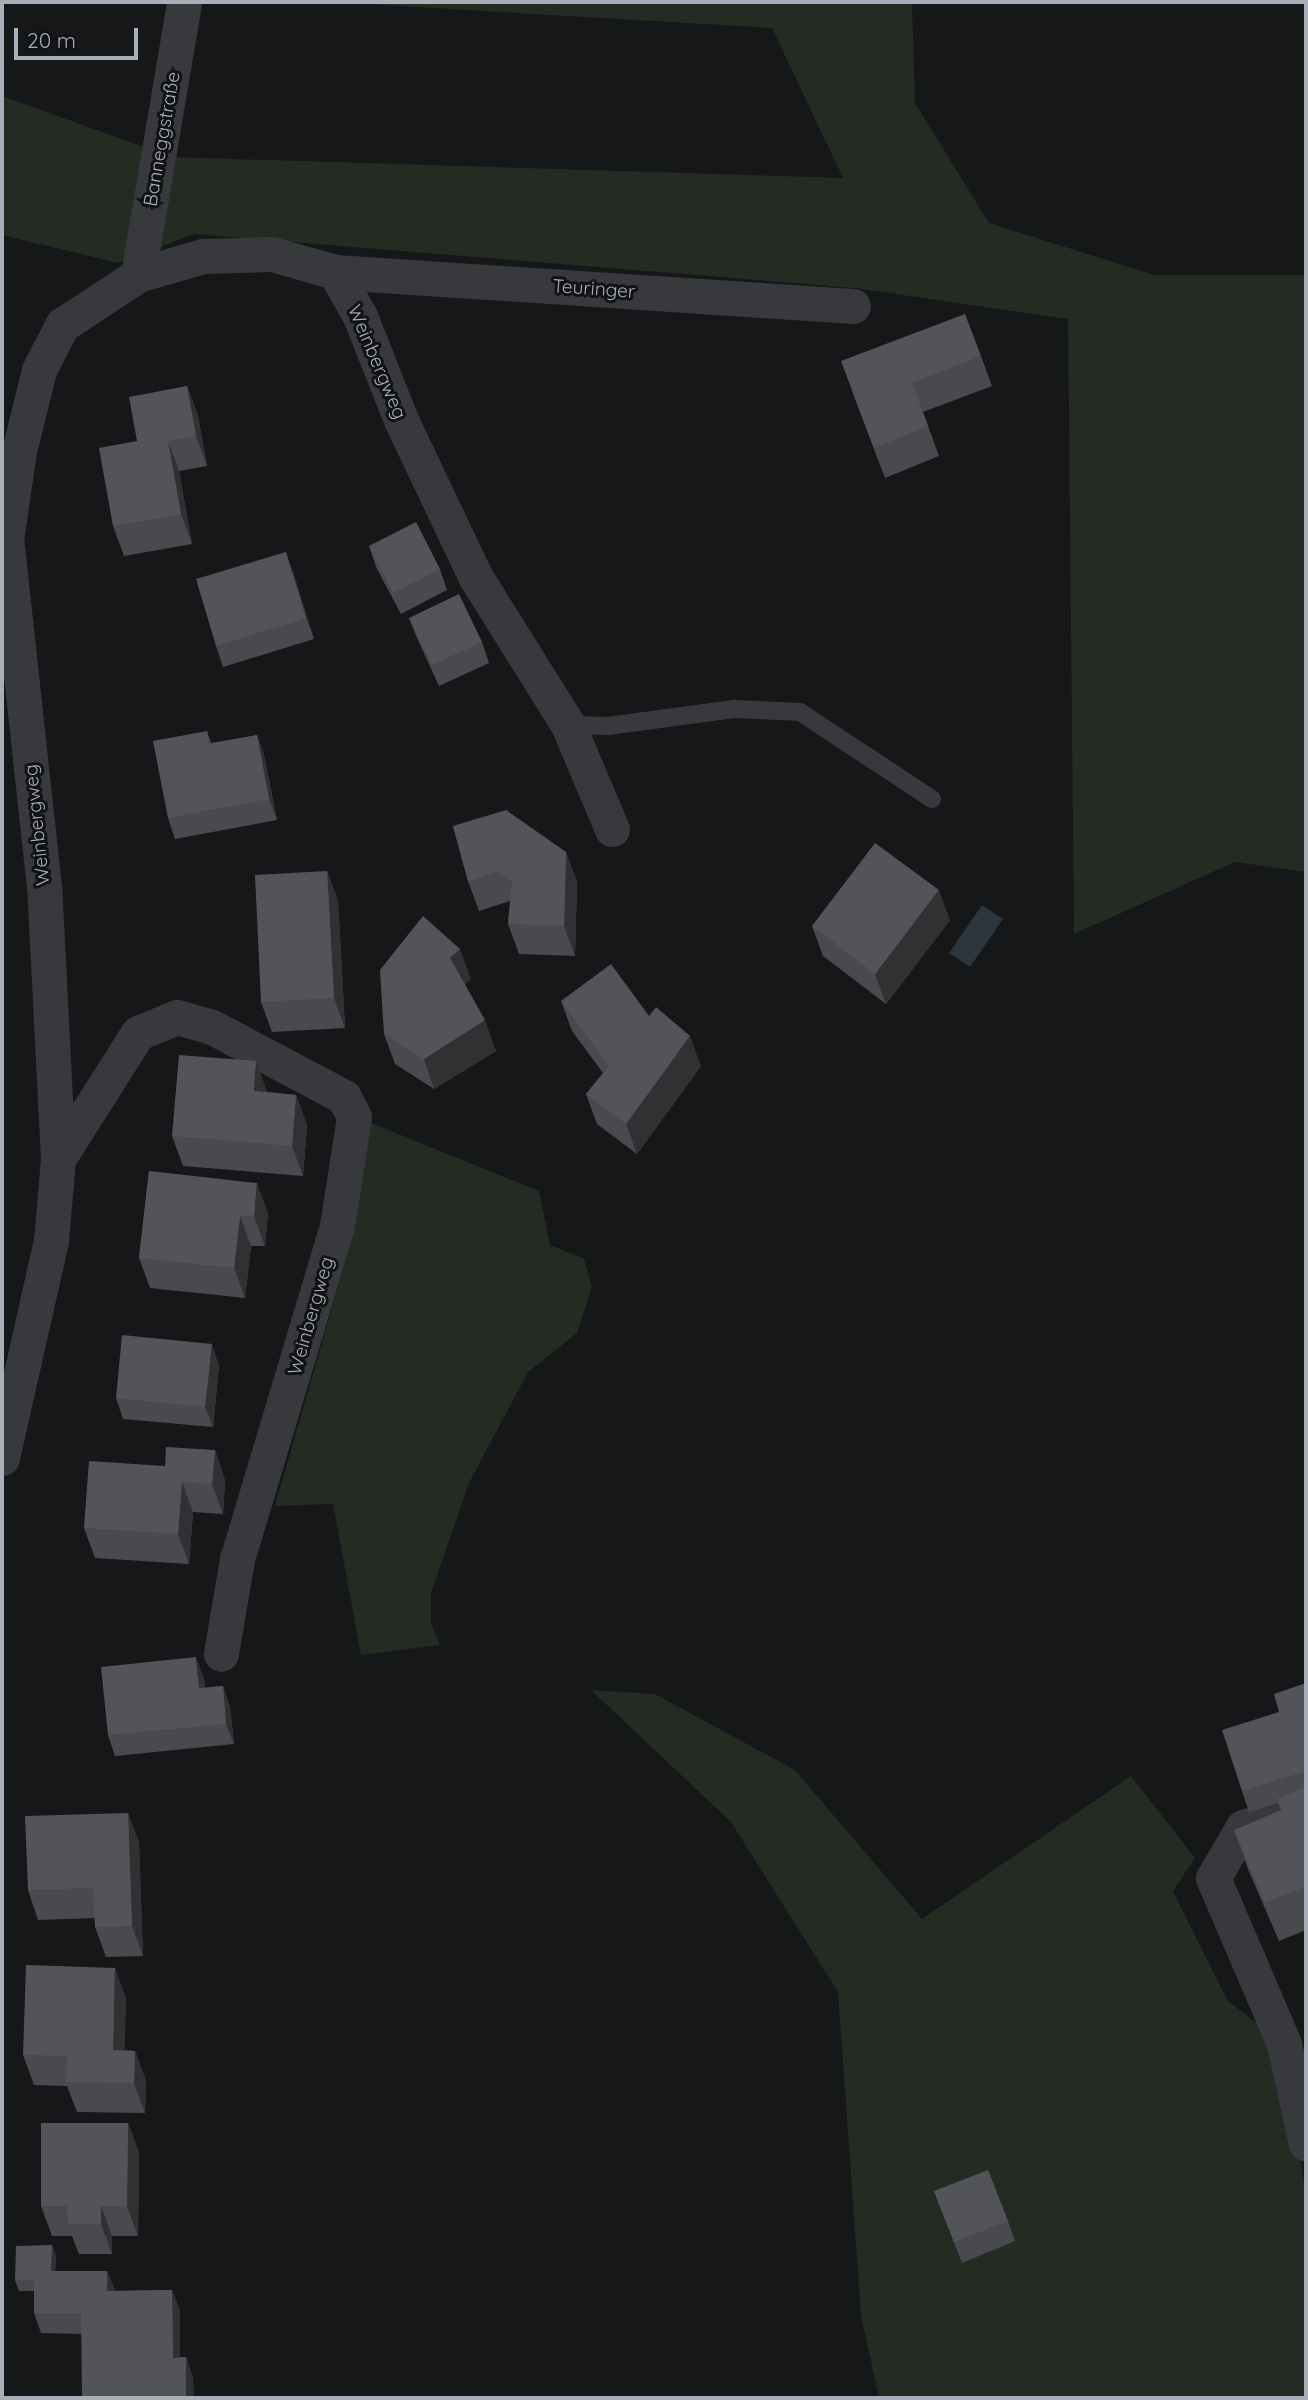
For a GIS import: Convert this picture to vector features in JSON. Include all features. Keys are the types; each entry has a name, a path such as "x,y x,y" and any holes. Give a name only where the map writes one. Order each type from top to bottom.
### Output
{"street":[{"name":"Banneggstraße","path":"138,275 184,2"},
{"name":"Weinbergweg","path":"2,1458 51,1241 58,1159 44,887 6,540 19,452 39,370 62,325 138,275 203,256 272,254 335,272 360,316 401,419 475,576 568,725 611,829"},
{"name":"Teuringer","path":"335,272 853,306"},
{"name":"Weinbergweg","path":"58,1159 138,1033 177,1017 212,1027 344,1097 354,1117 337,1226 237,1559 221,1654"},
{"path":"1306,1808 1243,1827 1213,1878 1284,2044 1306,2144"}],"lane":[{"path":"568,725 608,726 734,709 800,712 932,799"}],"shaded area":[{"path":"332,2 912,2 915,103 989,223 1154,275 1306,275 1306,872 1235,862 1074,934 1068,319 855,288 194,234 118,263 2,235 2,96 172,157 843,178 772,28"},
{"path":"982,905 1003,919 970,967 949,953"},
{"path":"369,1122 539,1191 550,1245 584,1259 592,1287 577,1333 528,1372 469,1483 431,1593 431,1623 440,1645 361,1655 333,1504 275,1506 349,1249"},
{"path":"591,1690 655,1694 795,1770 922,1919 1131,1776 1195,1858 1173,1891 1228,2001 1284,2044 1306,2197 1306,2398 879,2398 861,2315 838,1992 731,1822"}],"building":[{"path":"965,314 981,356 912,383 928,426 874,448 841,361"},
{"path":"187,386 196,436 168,441 181,514 113,526 99,448 137,441 129,397"},
{"path":"416,522 440,569 393,593 369,546"},
{"path":"286,552 306,618 216,646 196,579"},
{"path":"459,594 482,642 432,665 409,618"},
{"path":"207,731 209,744 257,735 269,799 168,818 153,741"},
{"path":"506,810 566,852 564,926 508,924 512,882 499,871 468,881 453,826"},
{"path":"875,843 939,890 875,974 812,926"},
{"path":"327,871 334,998 261,1002 255,875"},
{"path":"423,916 460,949 450,958 485,1020 424,1059 384,1034 380,970"},
{"path":"611,964 649,1016 656,1007 690,1036 626,1124 586,1094 609,1066 561,1001"},
{"path":"179,1055 256,1061 254,1091 296,1095 292,1146 172,1136"},
{"path":"149,1171 257,1183 254,1216 240,1216 234,1268 139,1258"},
{"path":"122,1335 212,1344 205,1407 116,1398"},
{"path":"166,1447 215,1450 212,1484 182,1482 178,1534 84,1528 89,1461 165,1466"},
{"path":"196,1657 199,1688 223,1686 226,1724 108,1735 101,1667"},
{"path":"1306,1683 1306,1771 1242,1791 1222,1730 1279,1712 1274,1694"},
{"path":"1306,1787 1306,1886 1265,1903 1234,1830 1282,1810 1277,1799"},
{"path":"128,1813 132,1926 95,1927 93,1888 28,1890 25,1816"},
{"path":"26,1965 115,1968 113,2050 135,2051 134,2083 66,2082 67,2056 23,2055"},
{"path":"41,2123 128,2123 127,2206 101,2206 101,2224 68,2224 67,2206 41,2206"},
{"path":"988,2170 1008,2221 954,2242 934,2191"},
{"path":"52,2245 51,2271 34,2271 34,2280 15,2280 16,2246"},
{"path":"34,2271 107,2271 107,2291 172,2290 173,2358 186,2357 186,2398 82,2398 81,2313 34,2313"}]}
